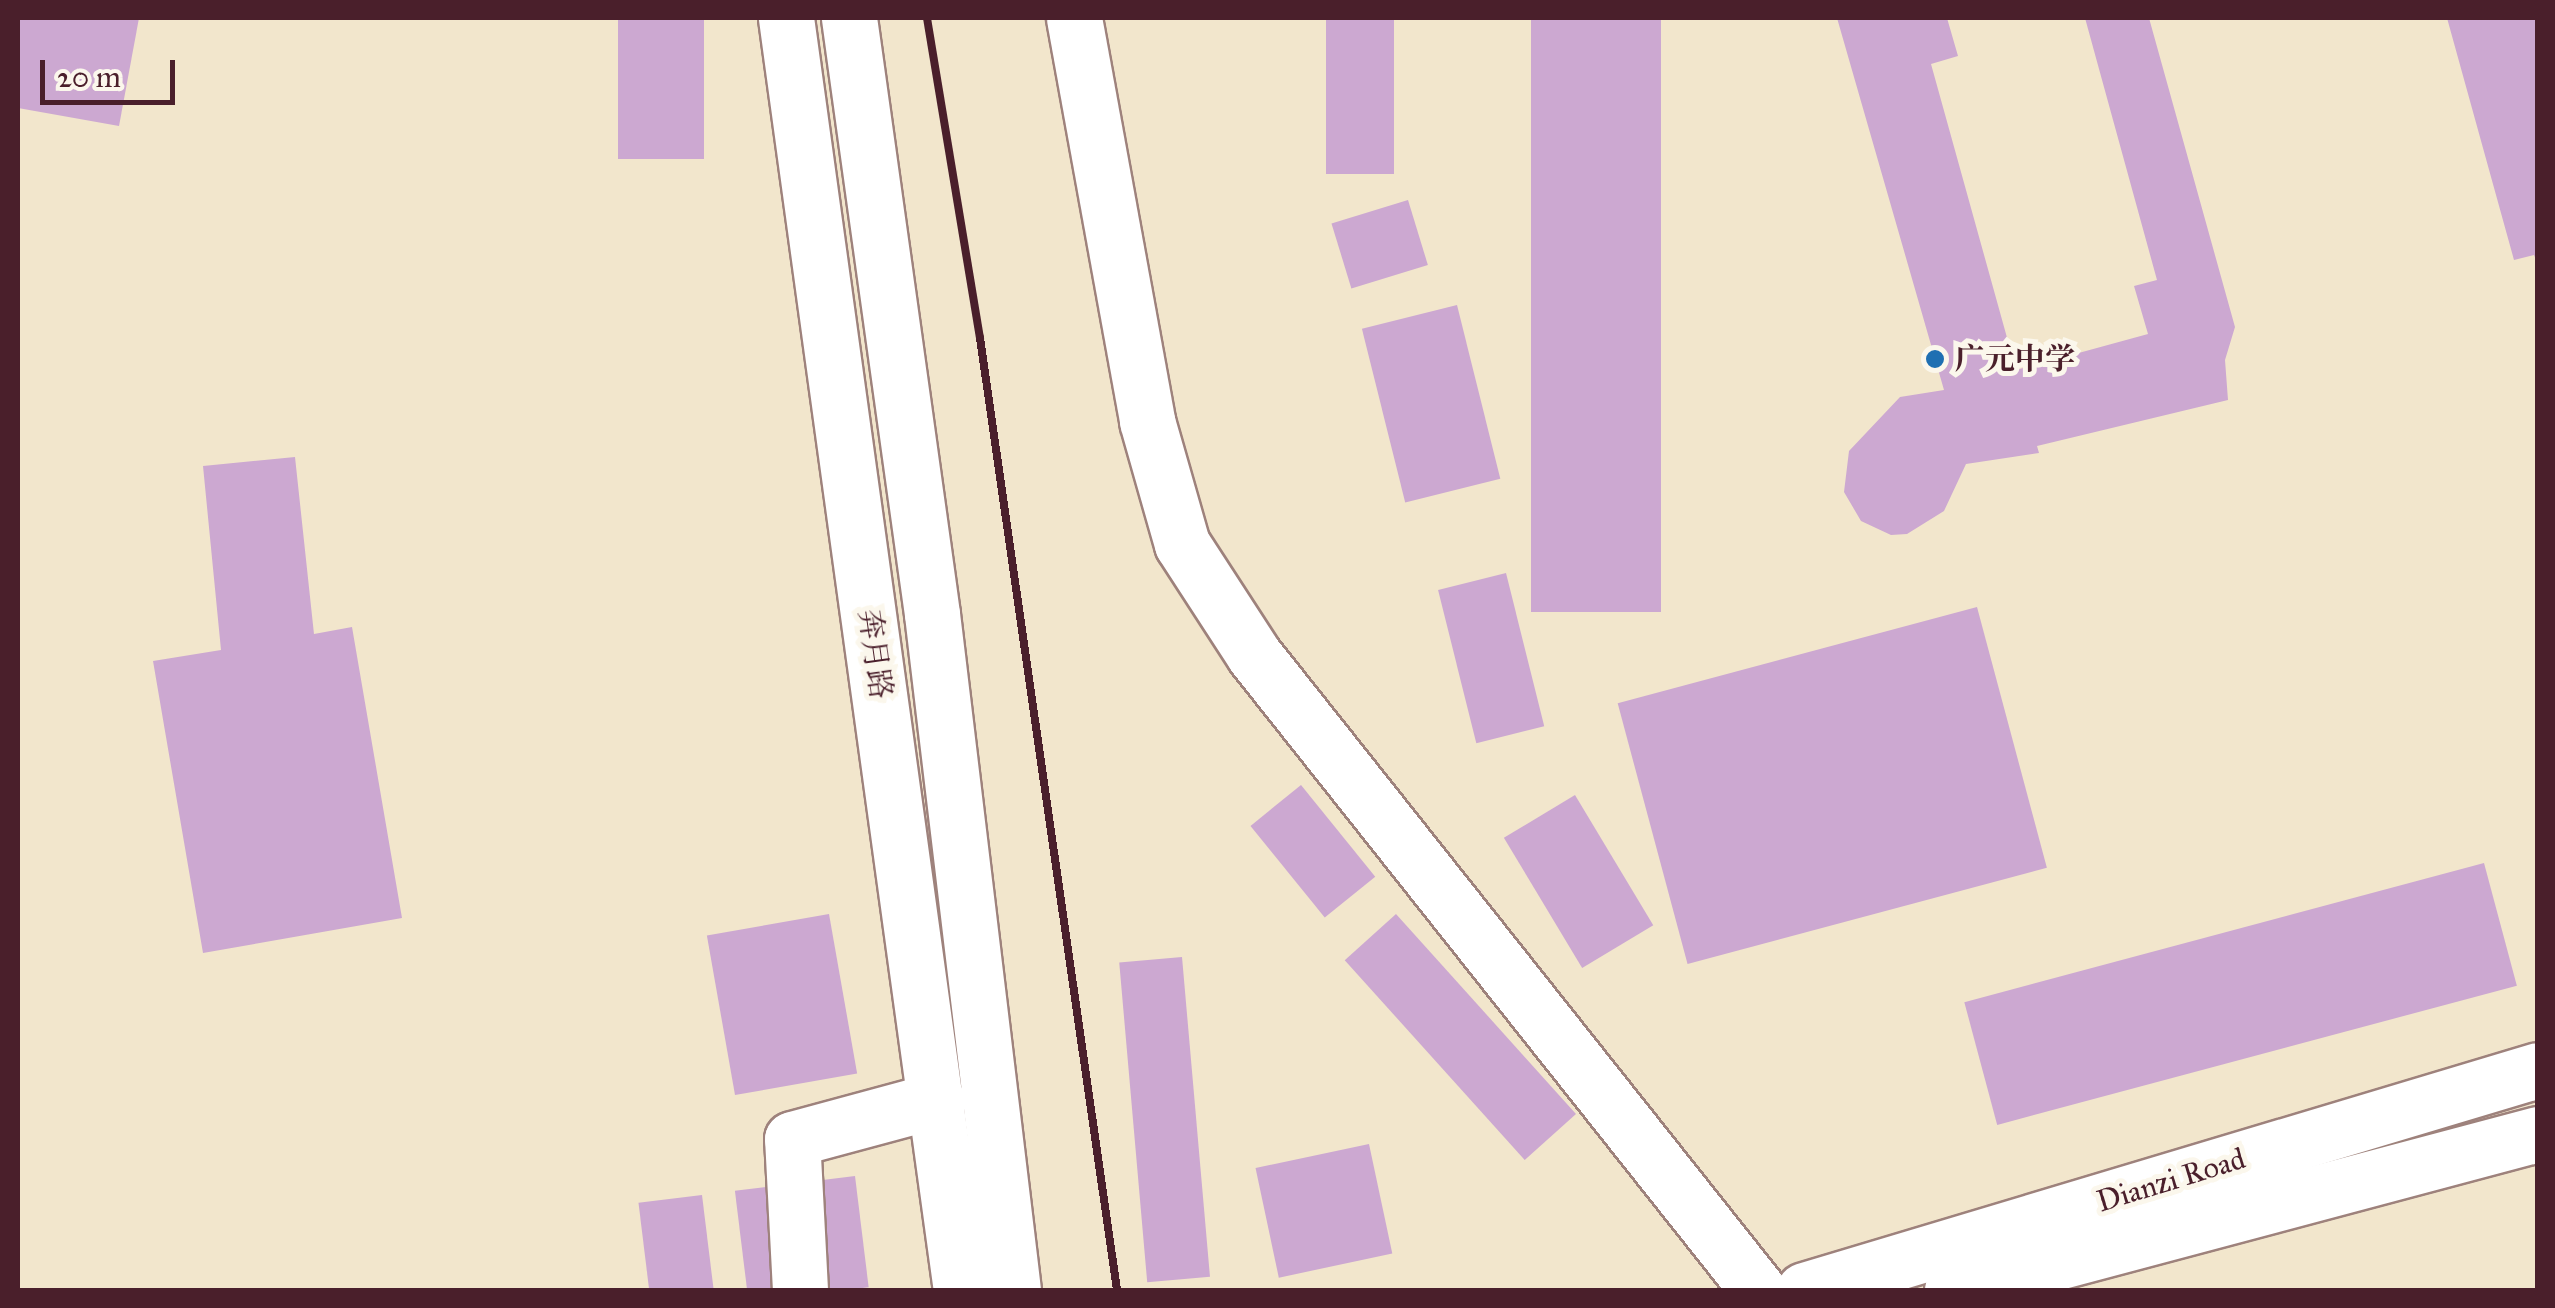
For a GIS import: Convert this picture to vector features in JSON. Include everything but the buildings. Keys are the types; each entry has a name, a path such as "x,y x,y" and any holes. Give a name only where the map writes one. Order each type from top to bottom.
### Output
{"street":[{"name":"奔月路","path":"786,18 962,1290"},
{"path":"849,18 932,614 1013,1290"},
{"path":"1074,18 1147,421 1182,544 1254,655 1758,1290"},
{"name":"Dianzi Road","path":"1804,1290 2538,1070"},
{"path":"800,1290 792,1140 937,1100"},
{"name":"Dianzi Road","path":"1952,1290 2538,1134"}],"railway":[{"path":"927,18 980,338 1117,1290"}],"place":[{"name":"广元中学","path":"1935,359"}]}
